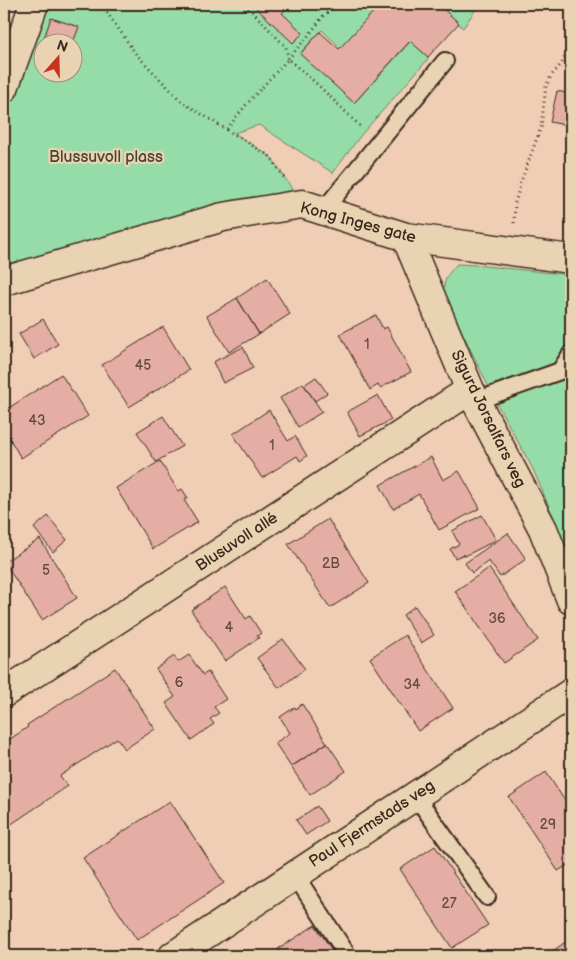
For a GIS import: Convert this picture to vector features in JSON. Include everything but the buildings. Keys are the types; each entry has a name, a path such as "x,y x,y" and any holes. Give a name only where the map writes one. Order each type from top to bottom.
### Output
{"street":[{"path":"4,88 34,4"},
{"name":"Kong Inges gate","path":"4,281 223,217 312,208 406,238 571,259"},
{"name":"Sigurd Jorsalfars veg","path":"406,238 473,396 543,530 571,600"},
{"name":"Blusuvoll allé","path":"4,693 473,396"},
{"name":"Paul Fjermstads veg","path":"176,956 571,693"}],"lane":[{"path":"312,208 378,143 445,61"},
{"path":"473,396 560,371 571,354"},
{"path":"415,796 487,897"},
{"path":"295,875 348,956"}],"path":[{"path":"101,4 136,54 182,102 271,157 312,208"},
{"path":"245,4 286,47 288,59 378,143"},
{"path":"227,129 324,16 338,4"},
{"path":"511,251 516,203 521,182 541,127 546,86 551,76 562,63 571,43"}],"green space":[{"name":"Blussuvoll plass","path":"34,4 365,4 375,13 342,49 322,30 302,51 356,101 411,41 429,58 361,135 333,173 259,125 234,133 271,157 302,204 4,281 4,88"},
{"path":"443,4 475,4 476,9 463,28 440,7"},
{"path":"457,264 571,275 571,559 533,469 496,402 443,293 447,277"}]}
